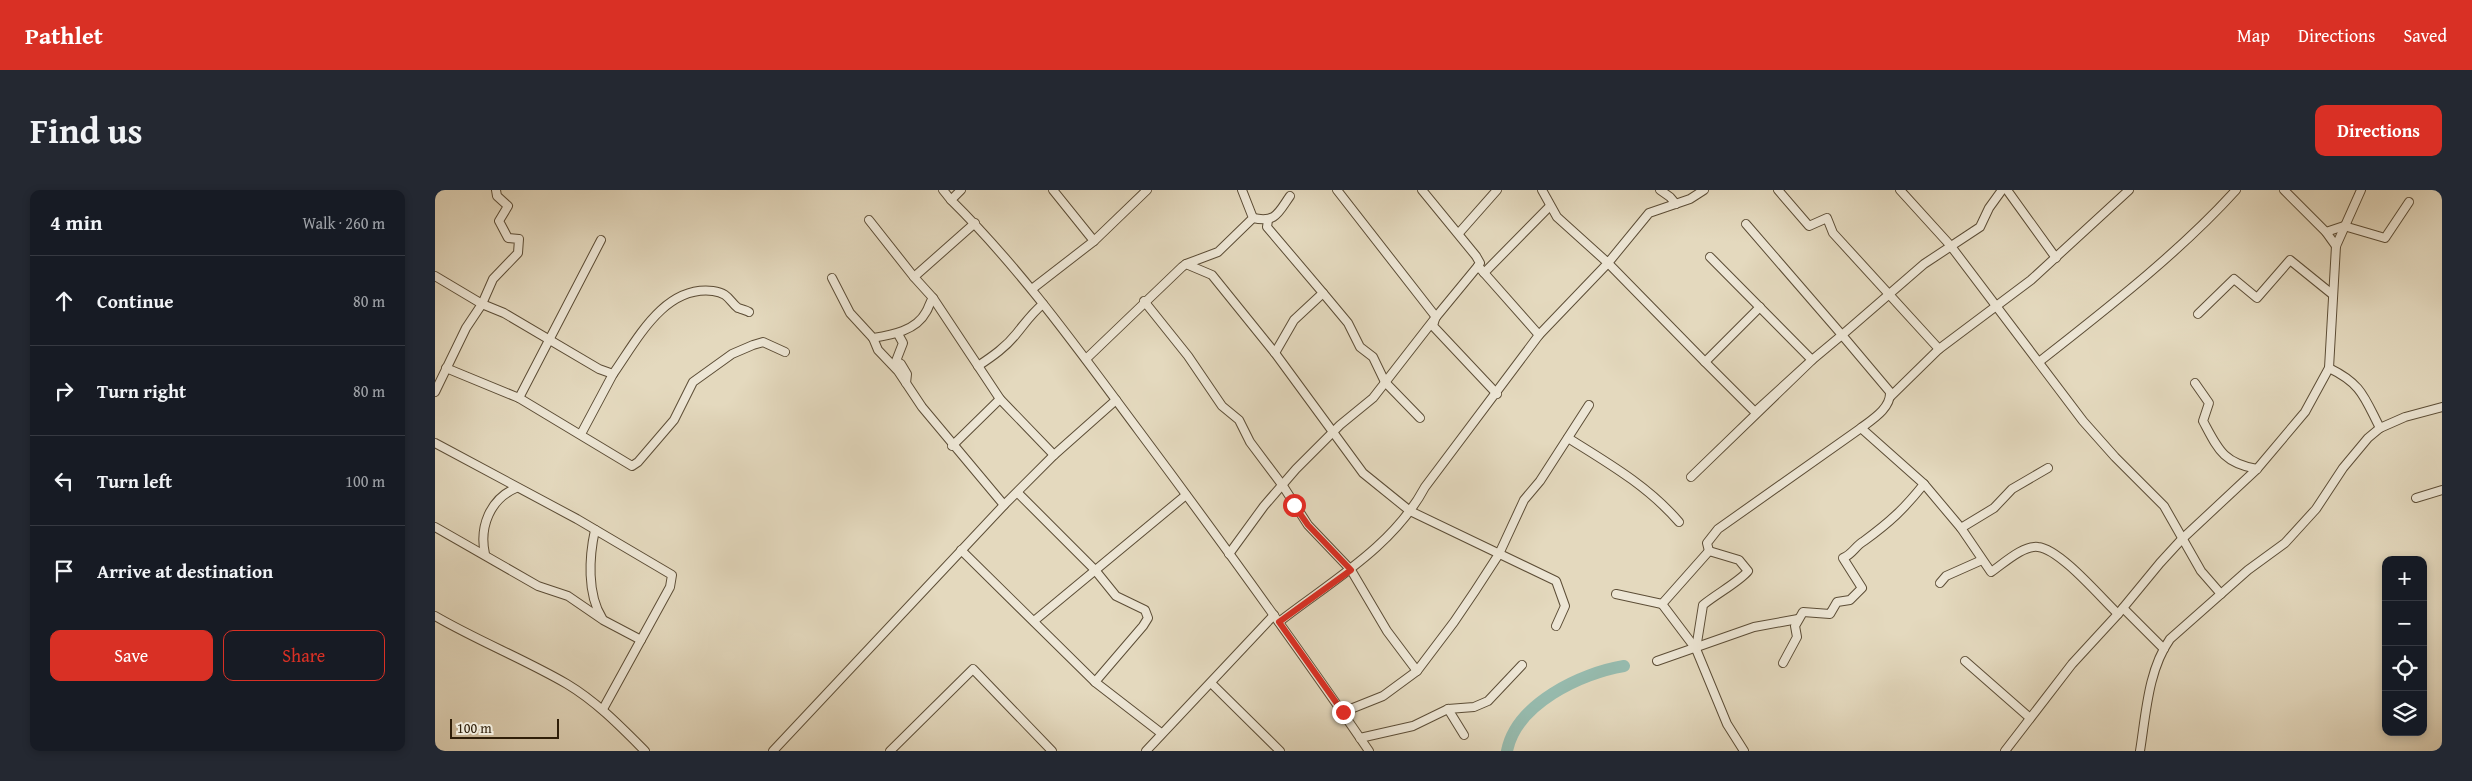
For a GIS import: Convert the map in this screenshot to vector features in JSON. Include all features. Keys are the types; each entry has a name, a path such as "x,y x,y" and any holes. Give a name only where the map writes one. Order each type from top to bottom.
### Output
{"street":[{"path":"435,392 466,328 482,304 493,279 520,249 519,239 508,238 499,221 508,206 497,196 495,190"},
{"path":"943,190 975,223 1032,289 1086,359 1274,615 1369,751"},
{"path":"951,200 961,190"},
{"path":"1053,190 1094,241"},
{"path":"1032,289 1094,241 1147,190"},
{"path":"1337,190 1436,317"},
{"path":"1229,554 1264,506 1296,469 1373,398 1480,263 1459,233 1422,190"},
{"path":"1459,233 1497,190"},
{"path":"1542,190 1550,206 1567,227 1587,242 1755,412 1888,295 1950,245 1979,227 1989,208 2003,190"},
{"path":"1660,190 1671,197 1676,204"},
{"path":"1279,622 1351,570 1410,511 1425,487 1497,394 1539,335 1608,263 1649,213 1691,199 1705,190"},
{"path":"1778,190 1809,226 1827,218 1833,233 1939,349"},
{"path":"1900,190 1950,245 2089,428 2164,506 2201,571 2221,594"},
{"path":"2007,190 2056,258"},
{"path":"1709,550 1707,543 1717,529 1861,428 1884,409 1891,397 1939,349 2031,280 2129,190"},
{"path":"2039,362 2125,293 2205,222 2236,190"},
{"path":"2284,190 2326,232 2336,246"},
{"path":"2005,751 2072,664 2121,611 2182,539 2257,469 2305,412 2329,368 2336,246 2361,190"},
{"path":"1245,192 1253,218"},
{"path":"1290,196 1279,211 1268,220 1267,227 1348,323 1360,347 1373,357 1385,382 1420,418"},
{"path":"2326,232 2344,226 2385,238 2409,202"},
{"path":"1484,273 1550,206"},
{"path":"1253,218 1268,220"},
{"path":"1086,359 1144,301 1186,264 1217,252 1253,218"},
{"path":"869,220 933,298 1000,399 1054,455"},
{"path":"914,277 975,223"},
{"path":"1746,224 1889,388 1891,397"},
{"path":"519,398 601,240"},
{"path":"1710,257 1812,360"},
{"path":"2199,314 2234,278 2257,298 2290,260 2332,294"},
{"path":"1186,264 1212,275 1275,353 1363,473 1410,511 1556,581 1565,606 1556,626"},
{"path":"1478,266 1539,335"},
{"path":"435,276 482,304 505,313 599,369 613,374"},
{"path":"832,278 850,313 873,338 878,350 906,383 952,446 1004,505"},
{"path":"581,434 628,350 655,315 683,294 713,291 732,299 738,308 749,312"},
{"path":"1275,353 1294,320 1323,293"},
{"path":"873,338 898,334 926,313 933,298"},
{"path":"1144,301 1188,356 1222,406 1239,420 1250,442 1283,486 1308,525 1351,570 1387,631 1417,671"},
{"path":"978,366 1000,352 1031,314 1043,304"},
{"path":"1705,362 1761,307"},
{"path":"1436,317 1433,326 1497,394"},
{"path":"898,334 903,343 895,361 901,364 907,374 906,383"},
{"path":"446,368 519,398 581,434 630,466 634,465 674,420 693,382 731,354 763,342 785,352"},
{"path":"1691,477 1812,360"},
{"path":"2329,368 2354,383 2365,396 2381,428"},
{"path":"2195,383 2209,403 2203,421 2223,456 2242,466 2257,469"},
{"path":"952,446 1000,399"},
{"path":"773,751 1004,505 1054,455 1117,400"},
{"path":"1343,712 1383,696 1417,671 1454,622 1499,554 1524,500 1540,481 1589,405"},
{"path":"2140,751 2149,693 2164,649 2180,630 2285,542 2316,509 2360,446 2381,428 2405,416 2440,409"},
{"path":"1861,428 1924,484 1961,528 1991,572 2024,550 2037,547 2047,550 2075,571 2164,649"},
{"path":"1568,438 1635,480 1662,502 1679,522"},
{"path":"435,443 595,530 673,575 670,587 603,710"},
{"path":"1961,528 1994,508 2012,489 2048,468"},
{"path":"1783,663 1797,637 1795,626 1803,612 1830,614 1837,602 1850,600 1862,588 1843,558 1851,555 1862,541 1901,513 1924,484"},
{"path":"485,554 484,534 491,508 501,497 516,488"},
{"path":"2415,498 2442,490"},
{"path":"1018,493 1095,570 1116,596 1145,610 1148,618 1136,635 1095,682"},
{"path":"1033,621 1186,494"},
{"path":"435,527 538,586 567,596 603,620 641,640"},
{"path":"595,530 591,550 594,601 603,620"},
{"path":"961,550 1095,682 1161,733"},
{"path":"1662,604 1709,550"},
{"path":"1696,649 1703,605 1721,590 1743,577 1748,571 1739,560 1709,550"},
{"path":"1940,583 1946,576 1982,560"},
{"path":"1615,594 1662,604 1696,649 1727,724 1744,751"},
{"path":"1146,751 1274,615"},
{"path":"435,616 568,685 603,710 645,751"},
{"path":"1657,661 1696,649 1719,638 1754,627 1797,620"},
{"path":"1965,661 2030,718"},
{"path":"1360,738 1413,726 1447,709 1474,708 1488,701 1522,665"},
{"path":"890,751 973,669 1052,751"},
{"path":"1211,683 1280,751"},
{"path":"1447,709 1464,735"}],"waterway":[{"path":"1507,751 1513,734 1523,719 1553,693 1589,676 1624,666"}],"route":[{"path":"1294,505 1308,525 1351,570 1279,622 1343,712"}]}
